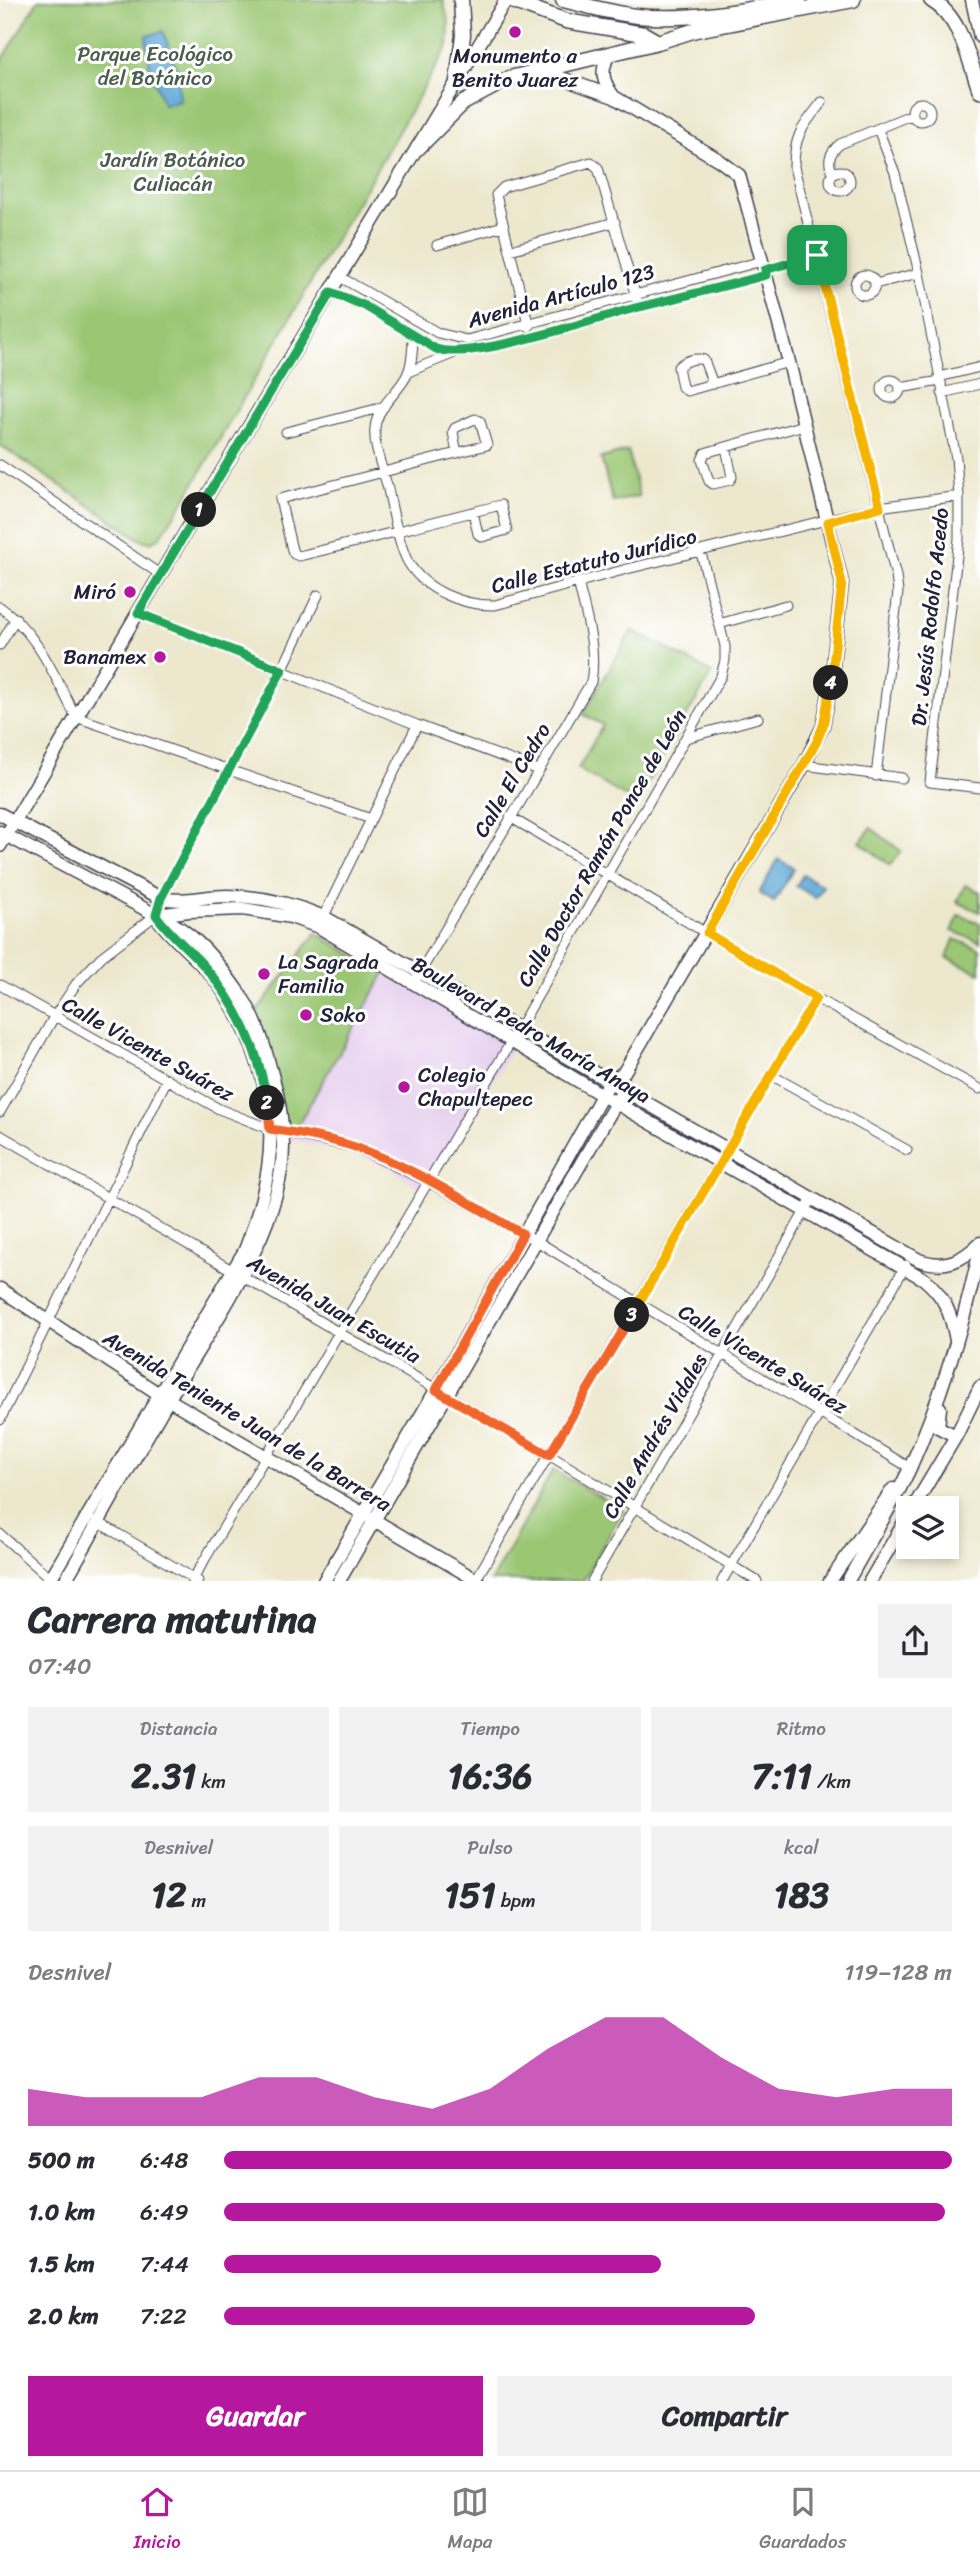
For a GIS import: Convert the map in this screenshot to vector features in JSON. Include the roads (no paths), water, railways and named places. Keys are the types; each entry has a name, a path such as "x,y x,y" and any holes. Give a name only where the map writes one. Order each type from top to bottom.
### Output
{"main road":[{"path":"457,80 463,34 461,0"},
{"path":"507,0 566,21 644,34 658,41"},
{"path":"563,0 639,16 732,13 799,0"},
{"path":"418,148 449,115 475,95 510,78 696,30 853,0"},
{"path":"931,0 944,9 954,23 980,91"}],"street":[{"path":"0,1534 51,1580 93,1519 237,1273 258,1210 276,1130 260,1071 241,1020 204,966 168,933 156,915 2,838 15,821 507,0"},
{"path":"972,0 980,37"},
{"path":"611,54 603,67 603,77 605,85 614,97"},
{"path":"529,1237 619,1097 624,1072 804,765 823,726 842,602 842,583 828,522 765,269 738,175 719,160 614,97 538,70"},
{"path":"822,102 799,133 794,167 880,507 898,592 876,776"},
{"path":"833,174 829,163 835,148 912,114"},
{"name":"Dr. Jesús Rodolfo Acedo","path":"878,128 895,173 919,273 956,458 959,539 930,782 980,788"},
{"path":"531,337 496,201 499,190 591,162 598,168 639,307"},
{"path":"510,250 615,222"},
{"path":"437,245 503,226"},
{"path":"765,269 817,255"},
{"name":"Avenida Artículo 123","path":"341,277 447,337 467,340 635,294 765,269"},
{"name":"Avenida Artículo 123","path":"331,292 363,305 436,349 455,352 531,337 765,269"},
{"path":"875,284 919,273"},
{"path":"408,372 414,336"},
{"path":"408,372 455,352"},
{"path":"713,384 704,360 683,363 678,367 681,387 687,391 713,384 789,362"},
{"path":"900,388 980,367"},
{"name":"Calle Estatuto Jurídico","path":"408,372 377,418 375,432 405,555 418,574 444,593 477,606 495,605 880,507 959,496"},
{"path":"942,393 980,384"},
{"path":"286,432 384,407"},
{"path":"726,447 732,474 730,480 716,484 709,481 702,456 726,447 804,425"},
{"path":"457,453 280,499 292,550 297,555 501,505 507,530 485,538 478,534 473,512"},
{"path":"0,465 161,575"},
{"name":"Calle Doctor Ramón Ponce de León","path":"194,1580 518,1030 721,676 725,660 701,552"},
{"name":"Calle El Cedro","path":"417,978 591,682 593,648 578,582"},
{"path":"0,1112 68,995 93,965 156,915 161,898 282,670 317,594"},
{"path":"719,624 786,606"},
{"path":"0,607 16,618 32,635 76,717 371,819"},
{"path":"138,613 417,725 538,770"},
{"path":"0,645 16,618"},
{"path":"686,738 758,718"},
{"path":"322,922 417,725"},
{"path":"804,765 902,778"},
{"name":"Boulevard Pedro María Anaya","path":"0,814 161,898 176,901 228,896 283,903 322,922 417,978 518,1030 609,1083 619,1097"},
{"path":"510,817 816,998 980,1089"},
{"name":"Boulevard Pedro María Anaya","path":"156,915 243,909 322,922"},
{"name":"Boulevard Pedro María Anaya","path":"417,978 511,1041 602,1095 619,1097 723,1156 808,1205 924,1279 939,1292 950,1312 956,1340"},
{"name":"Calle Vicente Suárez","path":"0,985 219,1109 276,1130 357,1148 427,1181 529,1237 909,1468"},
{"path":"476,1581 816,998"},
{"path":"324,1581 368,1517 441,1393 529,1237 609,1083 624,1072"},
{"path":"771,1074 907,1150"},
{"path":"0,1418 166,1081"},
{"name":"Avenida Juan Escutia","path":"0,1135 549,1455 757,1581"},
{"name":"Boulevard Pedro María Anaya","path":"808,1205 927,1262 950,1263 963,1258 980,1243"},
{"name":"Calle Andrés Vidales","path":"592,1581 808,1205"},
{"path":"848,1581 902,1483 944,1380 971,1291 980,1249"},
{"path":"722,1581 911,1255"},
{"name":"Avenida Teniente Juan de la Barrera","path":"0,1289 163,1397 476,1581"},
{"path":"944,1380 937,1426 956,1436"},
{"path":"920,1496 956,1436 980,1387"},
{"path":"830,1581 884,1498 902,1483"},
{"path":"339,1581 368,1517"},
{"path":"93,1519 194,1580"},
{"path":"65,1581 93,1519"},
{"path":"870,1581 896,1537"}],"water":[{"path":"163,31 177,70 180,100 164,105 150,69 146,36"},
{"path":"778,859 794,868 774,902 759,893"},
{"path":"803,875 823,886 816,898 796,886"}],"place":[{"name":"Monumento a Benito Juarez","path":"515,32"},
{"name":"Miró","path":"130,592"},
{"name":"Banamex","path":"160,657"},
{"name":"La Sagrada Familia","path":"264,974"},
{"name":"Soko","path":"306,1015"},
{"name":"Colegio Chapultepec","path":"404,1087"}],"park label":[{"name":"Parque Ecológico del Botánico","path":"155,66"},
{"name":"Jardín Botánico Culiacán","path":"173,172"}]}
